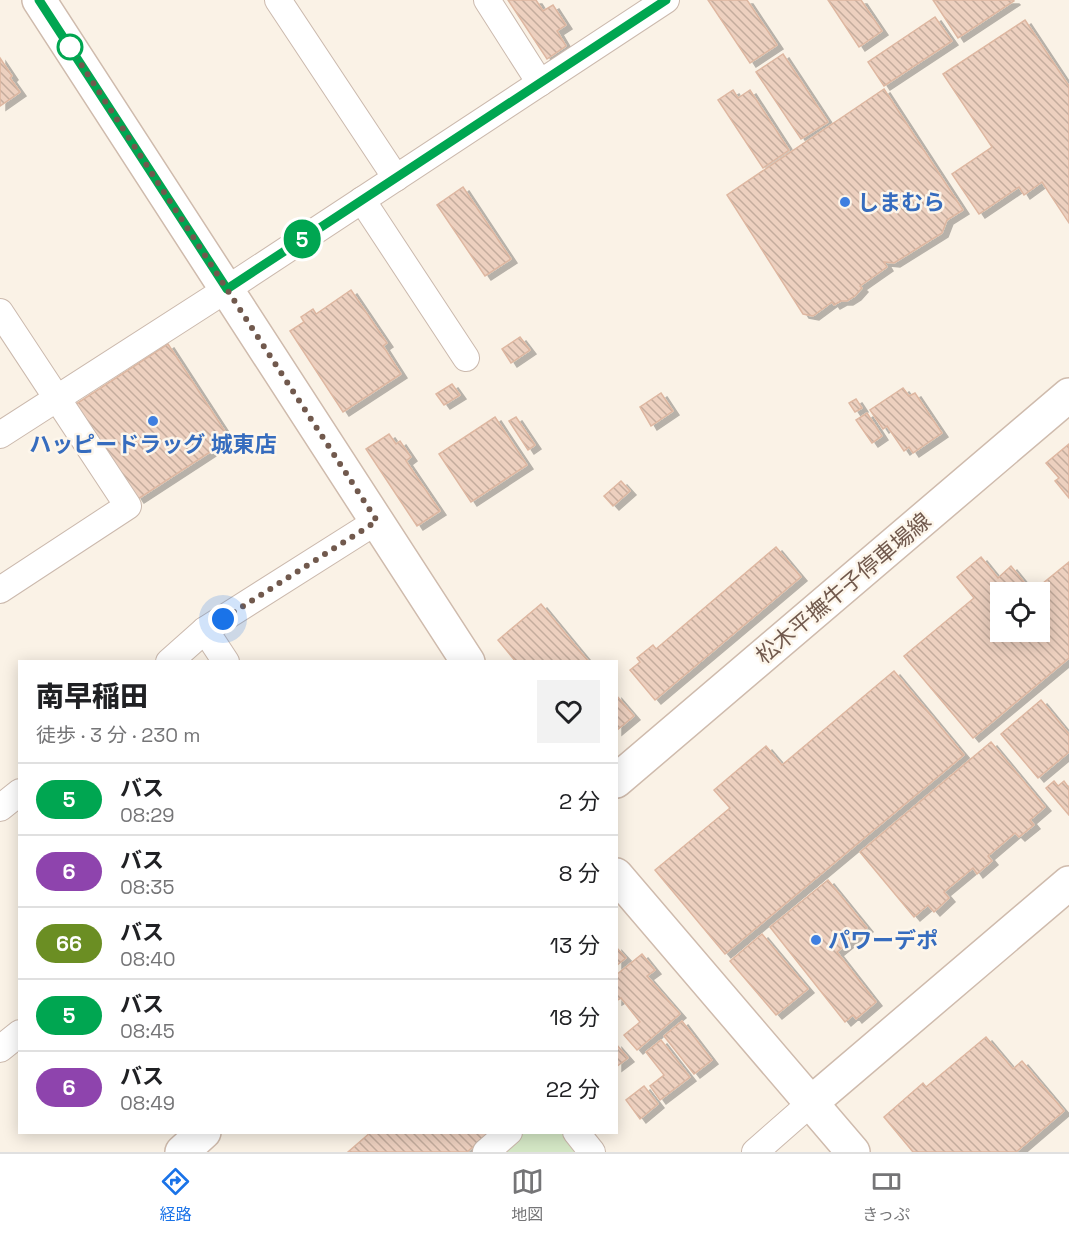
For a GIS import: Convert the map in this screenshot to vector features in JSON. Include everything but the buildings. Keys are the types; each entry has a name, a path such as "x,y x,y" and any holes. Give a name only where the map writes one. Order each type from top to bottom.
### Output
{"street":[{"path":"39,0 467,660"},
{"path":"278,0 396,178"},
{"path":"487,0 540,82"},
{"path":"0,435 227,289 666,0"},
{"path":"362,200 466,358"},
{"path":"0,312 128,506 0,590"},
{"name":"松木平撫牛子停車場線","path":"618,779 1069,395"},
{"path":"171,660 205,630 377,521"},
{"path":"205,630 225,660"},
{"path":"0,808 18,794"},
{"path":"618,876 853,1152"},
{"path":"755,1152 1069,883"},
{"path":"0,1050 18,1035"},
{"path":"182,1152 202,1134"},
{"path":"486,1152 507,1134"},
{"path":"578,1134 592,1152"}],"green space":[{"path":"520,1134 565,1134 581,1152 500,1152"}],"bus line":[{"name":"5","path":"39,0 227,289 666,0"}],"place":[{"name":"しまむら","path":"845,202"},
{"name":"ハッピードラッグ 城東店","path":"153,421"},
{"name":"パワーデポ","path":"816,940"}],"route":[{"path":"70,47 377,521 223,619"}]}
